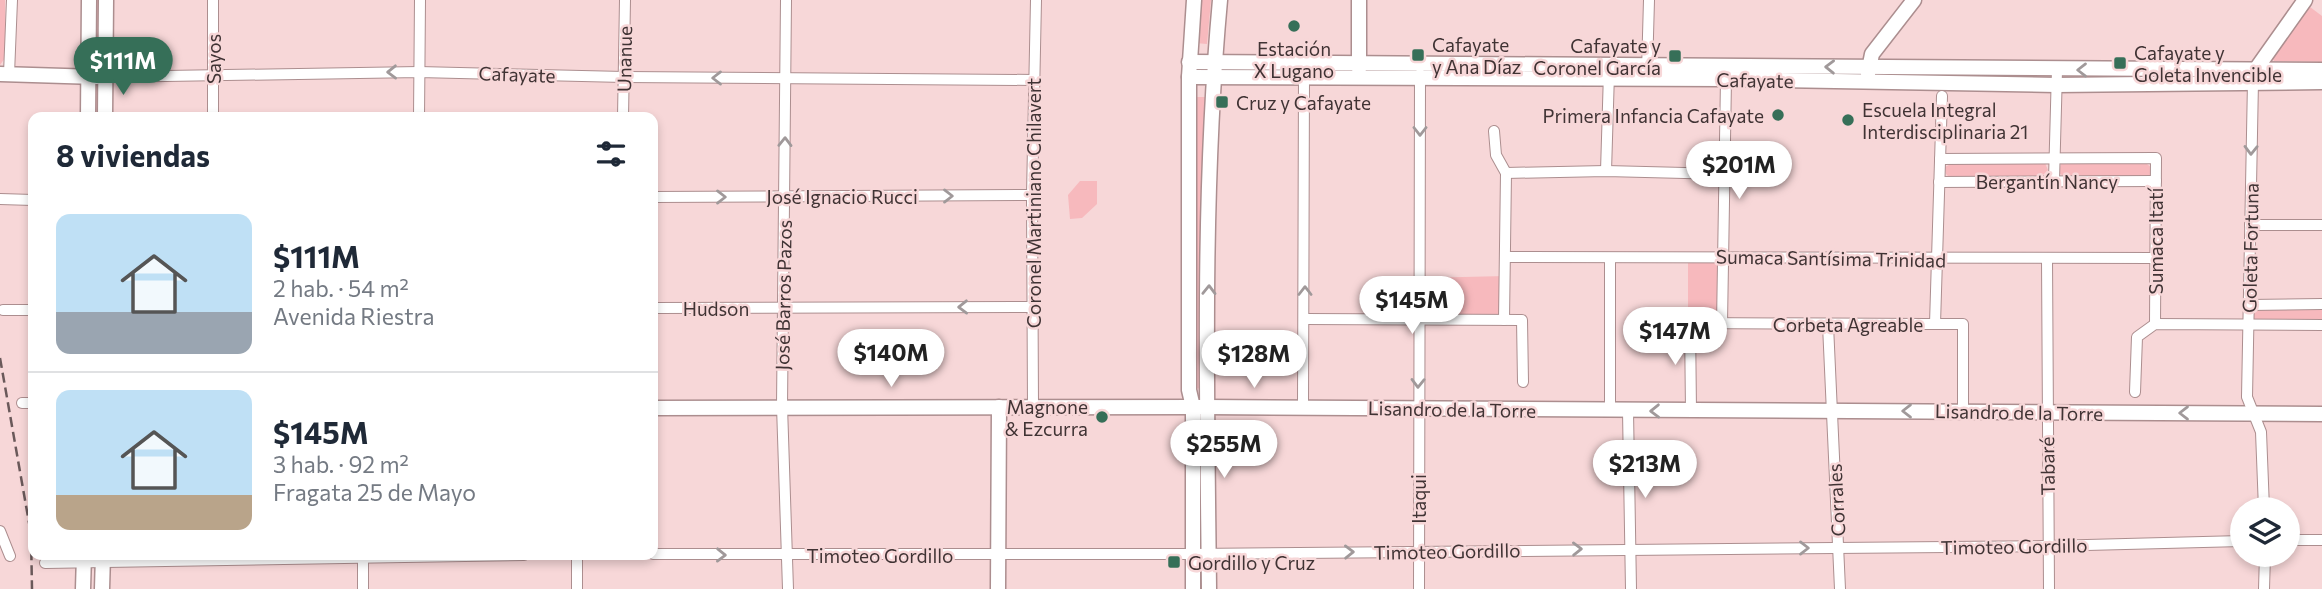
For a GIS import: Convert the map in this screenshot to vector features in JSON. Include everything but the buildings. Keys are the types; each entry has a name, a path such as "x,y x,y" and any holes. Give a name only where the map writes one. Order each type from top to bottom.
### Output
{"street":[{"path":"5,74 12,0"},
{"path":"88,112 89,0"},
{"path":"105,112 106,0"},
{"name":"Sayos","path":"213,0 213,112"},
{"path":"419,112 420,0"},
{"name":"Unanue","path":"623,112 625,0"},
{"name":"José Barros Pazos","path":"786,0 782,406 788,589"},
{"name":"Coronel Martiniano Chilavert","path":"1032,407 1036,0"},
{"path":"1194,0 1189,69 1189,390 1199,407"},
{"path":"1193,589 1200,554 1199,407 1214,69 1220,0"},
{"path":"1359,0 1359,70"},
{"path":"1647,71 1649,0"},
{"path":"1868,75 1872,54 1914,0"},
{"path":"2253,75 2305,0"},
{"name":"Cafayate","path":"1189,69 1868,75 2056,85 2322,70"},
{"path":"2054,180 2057,69"},
{"name":"Cafayate","path":"1647,71 1726,79 2057,69 2253,75 2322,82"},
{"path":"1303,408 1304,70"},
{"name":"Itaqui","path":"1419,589 1417,408 1420,70"},
{"path":"1606,171 1609,71"},
{"name":"Cafayate","path":"5,74 213,77 419,72 624,77 1034,80"},
{"name":"Goleta Fortuna","path":"2253,75 2247,397 2261,432 2264,497"},
{"path":"1722,324 1726,79"},
{"path":"1935,324 1942,96"},
{"path":"1494,131 1496,155 1506,173 1504,320"},
{"name":"Bergantín Nancy","path":"1940,159 2156,158"},
{"name":"Sumaca Itatí","path":"2155,324 2156,158"},
{"path":"1506,173 1606,171 1724,174"},
{"name":"Bergantín Nancy","path":"1939,182 2155,181"},
{"name":"José Ignacio Rucci","path":"658,197 1032,195"},
{"path":"0,199 28,200"},
{"path":"2250,225 2322,225"},
{"name":"Sumaca Santísima Trinidad","path":"1506,257 2155,258"},
{"path":"1610,258 1610,411"},
{"name":"Tabaré","path":"2047,259 2049,589"},
{"path":"2249,304 2322,304"},
{"name":"Hudson","path":"658,308 1032,307"},
{"path":"3,310 28,310"},
{"path":"1305,319 1522,320 1523,382"},
{"name":"Corbeta Agreable","path":"1692,411 1690,323 1963,324 1963,411"},
{"path":"2135,392 2137,337 2155,324 2322,325"},
{"name":"Corrales","path":"1828,325 1840,589"},
{"path":"22,403 28,403"},
{"path":"998,589 996,555 999,407"},
{"name":"Lisandro de la Torre","path":"658,408 1199,407 2322,414"},
{"path":"1628,411 1631,589"},
{"path":"0,531 10,556"},
{"path":"2300,540 2322,540"},
{"name":"Timoteo Gordillo","path":"658,554 1200,554 2048,546 2230,541"},
{"path":"1200,554 1209,589"},
{"path":"45,563 74,560"},
{"path":"83,589 84,560"},
{"path":"102,589 103,560"},
{"path":"363,560 363,589"},
{"path":"577,560 577,589"},
{"path":"2264,589 2265,567"}],"shaded area":[{"path":"0,0 5,0 5,58 0,65"},
{"path":"89,0 106,0 105,112 88,112"},
{"path":"1199,0 1211,0 1207,44 1195,43"},
{"path":"2310,7 2322,16 2322,62 2274,61 2271,56"},
{"path":"1193,97 1206,97 1202,388 1193,389"},
{"path":"1953,163 2045,163 2048,170 2042,176 1949,177 1945,167"},
{"path":"2061,164 2147,164 2153,169 2148,178 2062,175 2058,173"},
{"path":"1080,181 1097,181 1097,204 1082,218 1070,219 1068,195"},
{"path":"1717,261 1717,318 1688,320 1688,262"},
{"path":"1506,276 1504,320 1419,321 1419,278"},
{"path":"2322,304 2322,325 2249,326 2249,305"}],"railway":[{"path":"0,358 28,517"},
{"path":"31,560 32,589"}],"place":[{"name":"Estación X Lugano","path":"1294,26"},
{"name":"Cafayate y Ana Díaz","path":"1418,55"},
{"name":"Cafayate y Coronel García","path":"1675,56"},
{"name":"Cafayate y Goleta Invencible","path":"2120,63"},
{"name":"Cruz y Cafayate","path":"1222,102"},
{"name":"Primera Infancia Cafayate","path":"1778,115"},
{"name":"Escuela Integral Interdisciplinaria 21","path":"1848,120"},
{"name":"Magnone & Ezcurra","path":"1102,417"},
{"name":"Gordillo y Cruz","path":"1174,562"}]}
